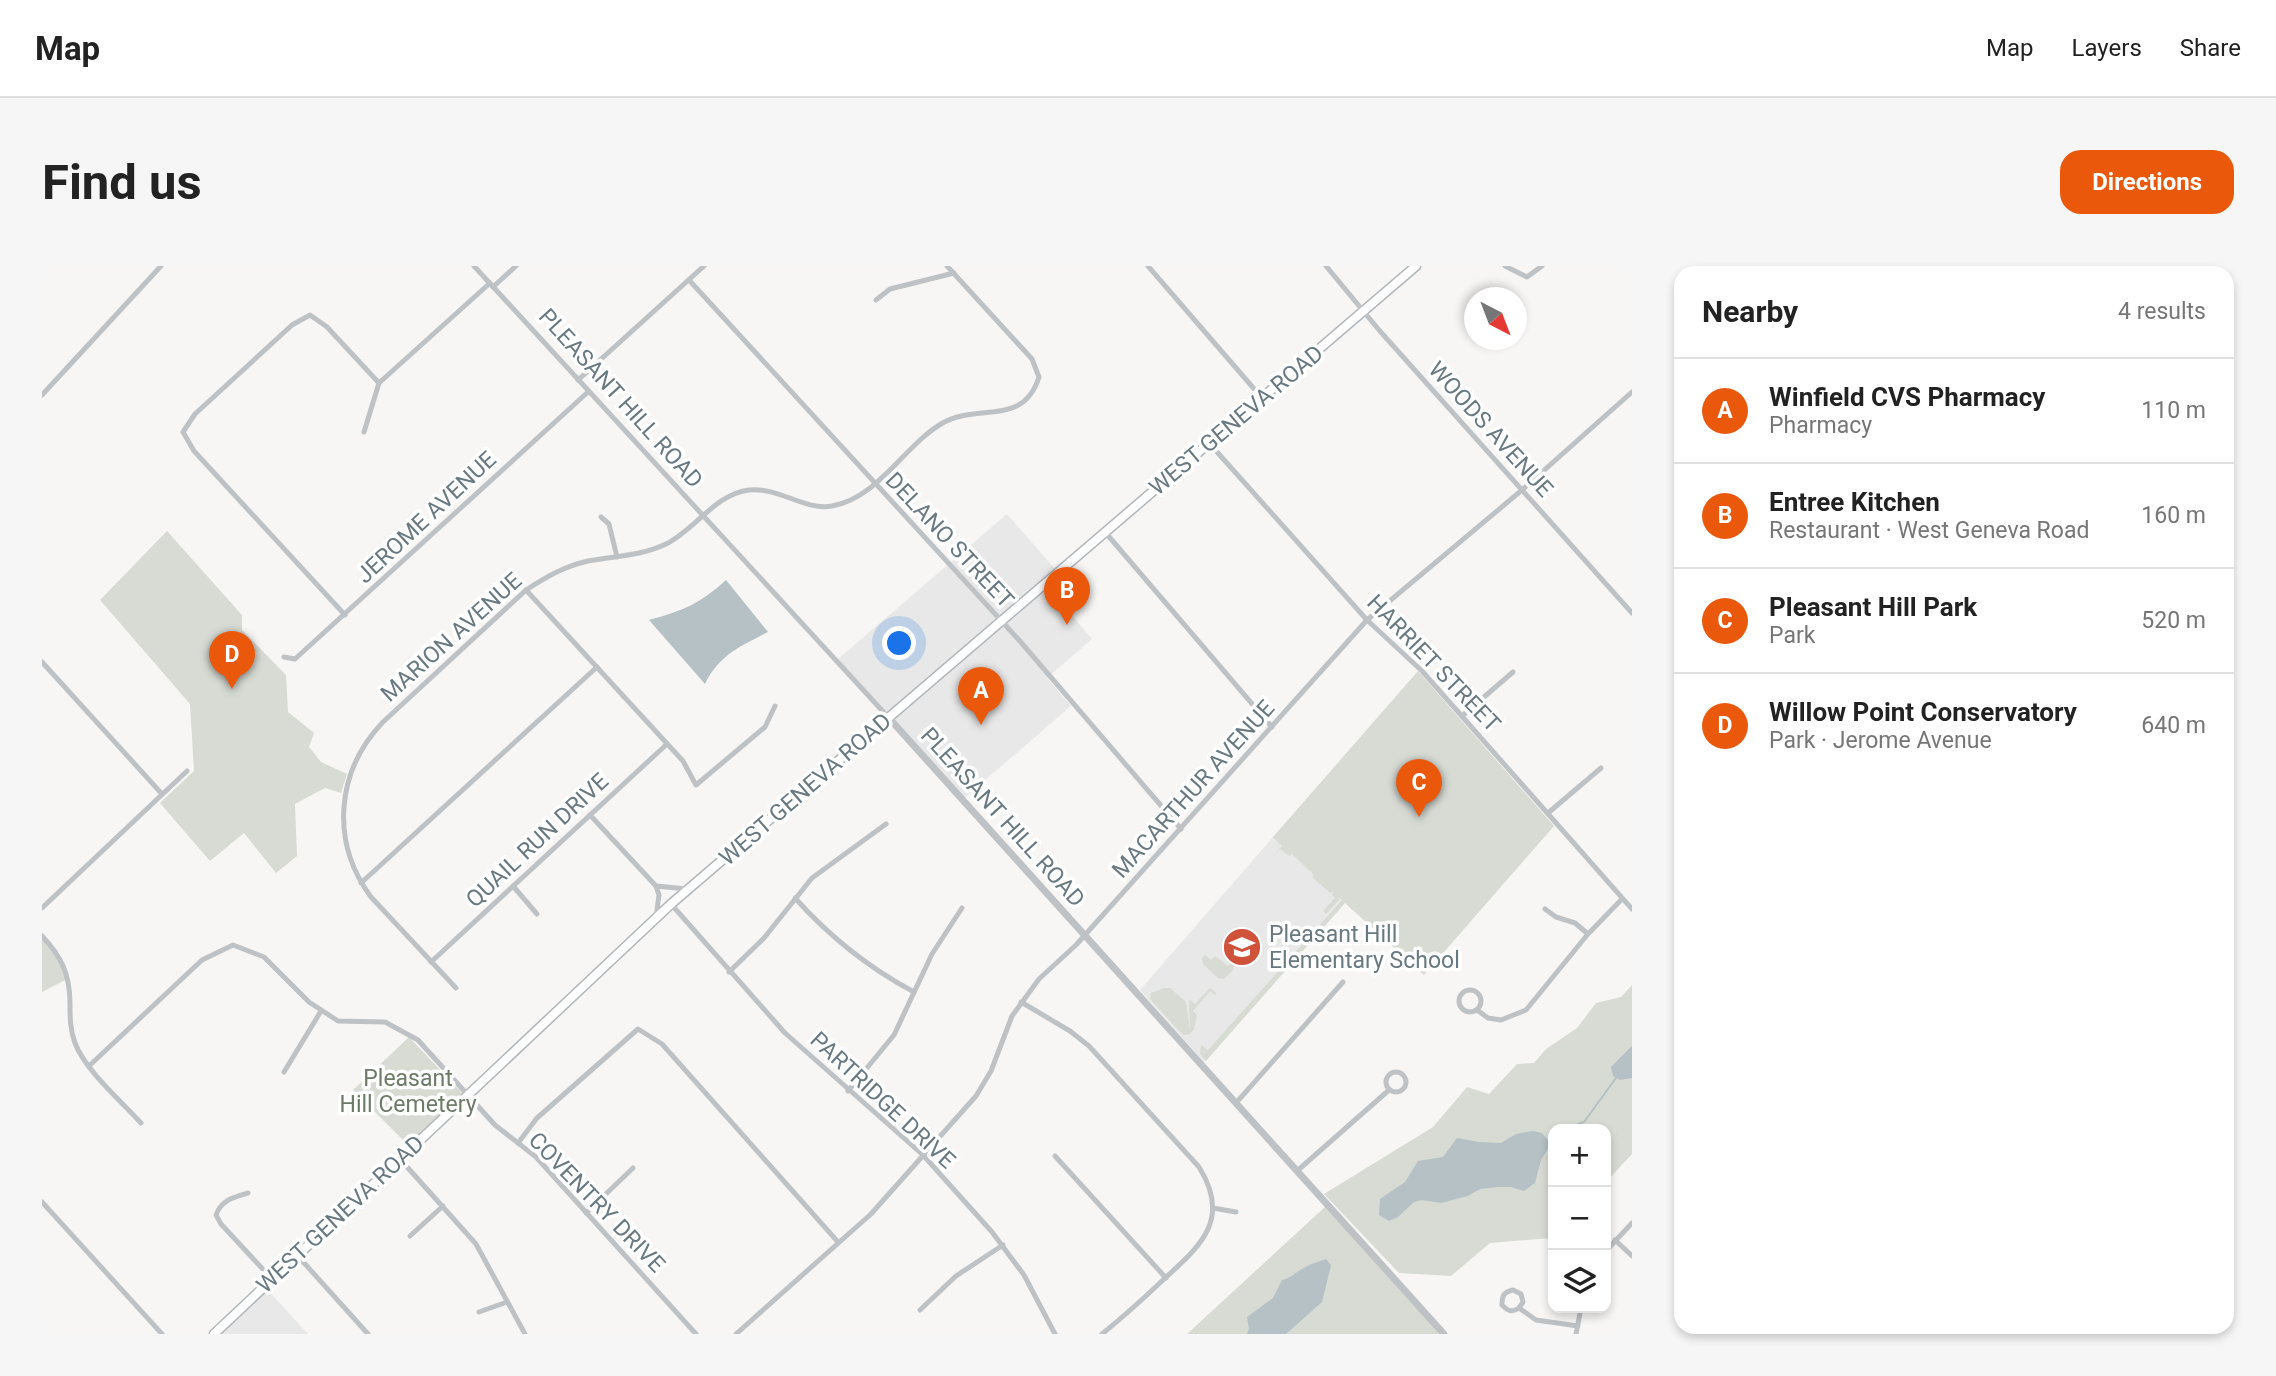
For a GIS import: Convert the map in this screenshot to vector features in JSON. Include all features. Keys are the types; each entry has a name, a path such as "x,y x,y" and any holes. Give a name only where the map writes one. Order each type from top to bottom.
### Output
{"main road":[{"name":"WEST GENEVA ROAD","path":"214,1334 671,904 1416,266"}],"street":[{"path":"42,395 161,266"},
{"name":"PLEASANT HILL ROAD","path":"474,266 888,717 1444,1334"},
{"path":"364,432 379,383 516,266"},
{"path":"578,380 704,266"},
{"path":"876,300 890,289 954,274 947,266"},
{"path":"1148,266 1262,398"},
{"name":"WOODS AVENUE","path":"1326,266 1632,613"},
{"path":"1505,266 1527,277 1542,266"},
{"name":"MARION AVENUE","path":"456,988 361,883 347,848 342,808 350,772 361,749 383,722 526,590 552,573 571,566 649,551 665,545 686,532 723,501 743,491 759,489 810,504 831,506 848,500 874,483 941,424 962,415 999,412 1031,396 1039,377 1032,359 954,274"},
{"name":"DELANO STREET","path":"689,280 1001,621 1181,829"},
{"path":"345,615 194,451 183,432 195,414 292,325 310,315 327,327 379,383"},
{"name":"JEROME AVENUE","path":"284,657 295,659 588,392"},
{"name":"MACARTHUR AVENUE","path":"736,1334 871,1214 981,1089 991,1071 1012,1016 1039,979 1084,935 1181,829 1367,620 1522,490 1632,392"},
{"name":"HARRIET STREET","path":"1209,443 1367,620 1422,671 1632,909"},
{"path":"601,517 609,524 617,557"},
{"path":"1105,532 1272,727"},
{"path":"526,590 683,761 696,785 765,727 775,706"},
{"path":"42,662 162,794"},
{"path":"361,883 597,667"},
{"path":"1462,716 1513,672"},
{"name":"QUAIL RUN DRIVE","path":"430,962 667,744"},
{"path":"1548,813 1601,768"},
{"path":"42,908 187,771"},
{"path":"590,815 656,887 659,895 656,918"},
{"path":"729,972 827,866 886,824"},
{"path":"513,886 537,914"},
{"path":"656,887 688,889"},
{"path":"795,898 830,934 877,971 914,992"},
{"path":"1477,1010 1488,1018 1501,1020 1521,1013 1531,1006 1588,934 1622,899"},
{"name":"PARTRIDGE DRIVE","path":"671,904 785,1032 923,1155 1003,1245 1037,1297 1055,1334"},
{"path":"848,1090 894,1035 932,954 962,908"},
{"path":"1545,909 1556,917 1574,923 1588,934"},
{"path":"42,936 65,967 70,989 71,1030 78,1049 89,1066 141,1123"},
{"name":"COVENTRY DRIVE","path":"89,1066 202,960 233,945 264,957 309,1003 338,1021 385,1022 418,1040 495,1125 536,1157 696,1334"},
{"path":"1236,1103 1343,982"},
{"path":"1472,990 1480,996 1481,1003 1477,1010 1471,1012 1461,1007 1460,997 1464,991 1472,990"},
{"path":"1021,1002 1070,1031 1100,1057 1199,1167 1209,1187 1213,1220 1203,1241 1166,1278 1102,1334"},
{"path":"284,1072 321,1011"},
{"path":"518,1143 537,1118 638,1029 662,1044 838,1242"},
{"path":"1297,1171 1389,1090"},
{"path":"1055,1156 1166,1278"},
{"path":"400,1158 476,1244 525,1334"},
{"path":"586,1213 633,1168"},
{"path":"248,1193 231,1197 219,1207 216,1215 221,1224 272,1279"},
{"path":"42,1202 162,1334"},
{"path":"410,1236 443,1206"},
{"path":"1213,1208 1236,1212"},
{"path":"1607,1250 1632,1223"},
{"path":"1615,1240 1632,1256"},
{"path":"920,1310 956,1276 1003,1245"},
{"path":"297,1255 369,1334"},
{"path":"1513,1290 1521,1294 1523,1302 1520,1308 1507,1310 1502,1305 1505,1292 1513,1290"},
{"path":"479,1312 507,1301"},
{"path":"1520,1308 1536,1320 1578,1326"},
{"path":"1576,1334 1580,1313"}],"shaded area":[{"path":"1007,514 1056,570 887,716 838,659"},
{"path":"726,580 768,632 724,658 705,684 649,620 690,606"},
{"path":"1046,585 1092,639 1047,678 1071,706 962,800 892,718"},
{"name":"Pleasant Hill Elementary School","path":"1273,837 1345,903 1204,1062 1140,990"},
{"path":"1632,1046 1632,1078 1620,1080 1613,1076 1611,1067"},
{"path":"1533,1131 1542,1133 1548,1140 1548,1149 1541,1160 1535,1183 1524,1191 1511,1187 1480,1189 1468,1196 1441,1203 1422,1200 1414,1202 1398,1217 1389,1221 1379,1215 1380,1199 1405,1182 1418,1161 1443,1157 1457,1138 1501,1143 1516,1134"},
{"path":"1326,1259 1331,1265 1322,1302 1286,1334 1247,1334 1247,1317 1273,1298 1282,1280"},
{"path":"265,1287 308,1334 215,1334"}],"green space":[{"path":"167,531 242,615 242,630 286,675 288,712 314,733 309,747 321,762 347,774 341,793 325,788 295,804 297,856 276,873 244,833 210,861 160,803 194,771 190,704 100,600"},
{"path":"1418,671 1554,826 1424,975 1345,903 1206,1061 1200,1054 1201,1045 1208,1050 1342,900 1338,897 1339,900 1326,914 1323,911 1335,898 1332,895 1334,892 1330,893 1312,877 1314,875 1292,854 1289,856 1280,849 1269,860 1282,846 1273,837"},
{"path":"1246,927 1258,936 1258,943 1236,963 1233,960 1246,946 1237,937"},
{"path":"42,938 53,950 69,978 42,992"},
{"path":"1205,955 1211,960 1215,956 1228,966 1232,962 1235,964 1232,971 1224,979 1218,978 1203,964 1202,958"},
{"path":"1632,985 1632,1154 1611,1177 1611,1124 1548,1124 1548,1238 1490,1243 1451,1276 1399,1273 1324,1194 1433,1127 1467,1087 1489,1094 1517,1064 1534,1063 1546,1049 1577,1028 1596,1003 1621,997"},
{"path":"1170,988 1186,1002 1190,1030 1190,1000 1195,1004 1210,988 1216,993 1215,995 1210,991 1193,1011 1197,1015 1190,1034 1183,1035 1150,999 1151,993"},
{"name":"Pleasant Hill Cemetery","path":"409,1037 462,1093 408,1145 353,1090"},
{"path":"1326,1206 1440,1332 1438,1334 1187,1334"}],"waterway":[{"path":"1578,1124 1584,1122 1616,1078"}],"place":[{"name":"Entree Kitchen","path":"1067,625"},
{"name":"Willow Point Conservatory","path":"232,689"},
{"name":"Winfield CVS Pharmacy","path":"981,725"},
{"name":"Pleasant Hill Park","path":"1419,817"},
{"name":"Pleasant Hill Elementary School","path":"1242,947"}]}
